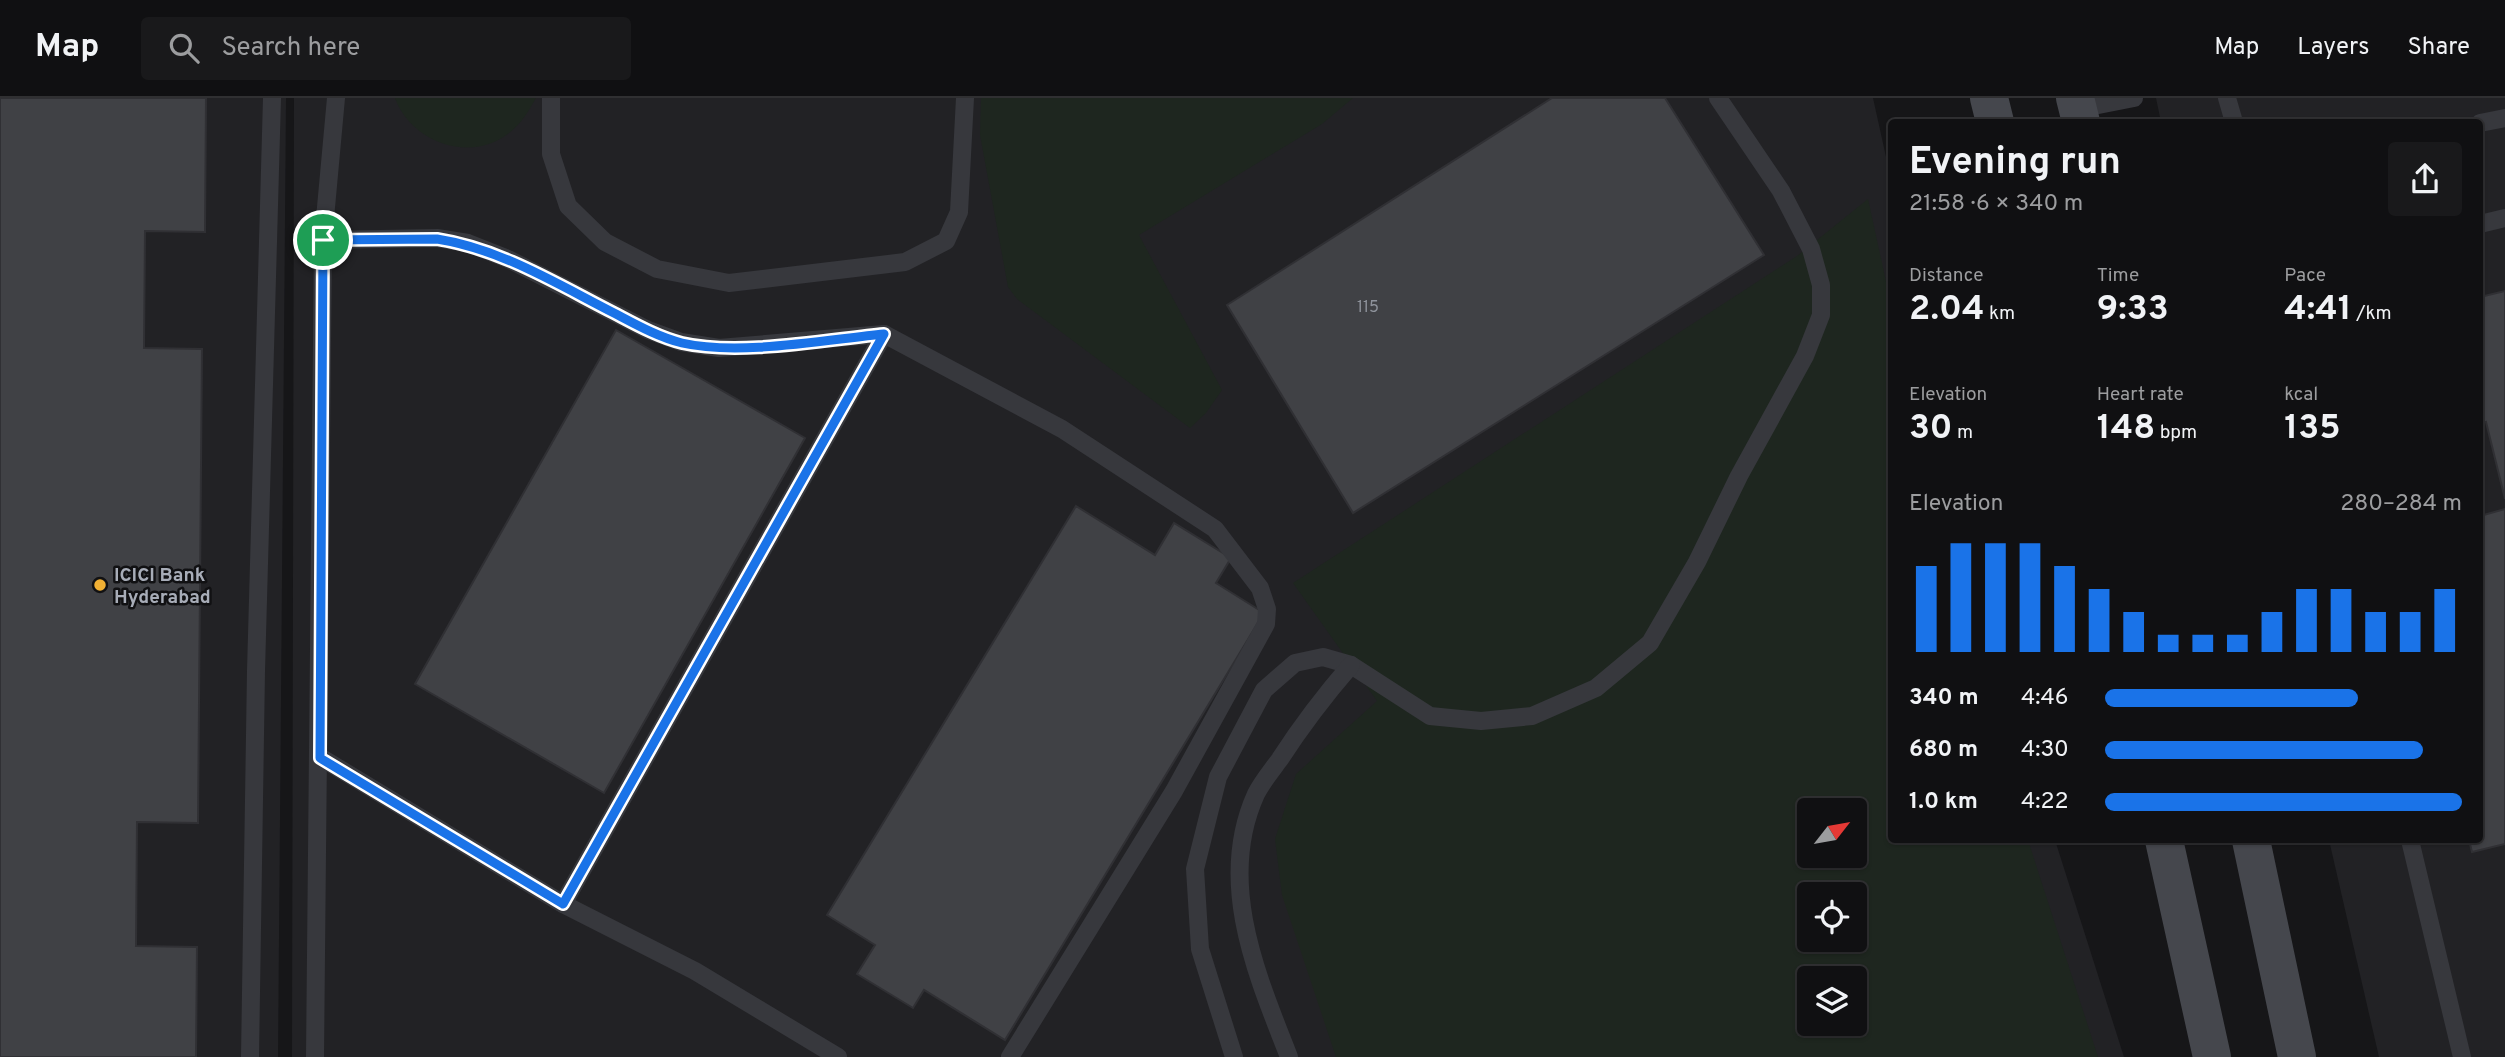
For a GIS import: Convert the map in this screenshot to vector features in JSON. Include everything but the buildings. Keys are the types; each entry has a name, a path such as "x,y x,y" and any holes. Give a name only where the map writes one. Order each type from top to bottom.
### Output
{"main road":[{"path":"1989,98 1994,119"},
{"path":"2165,843 2212,1057"},
{"path":"2252,843 2297,1057"}],"lane":[{"path":"250,1057 256,671 272,98"},
{"path":"315,1057 323,240 336,98"},
{"path":"551,98 551,154 568,206 605,242 657,270 729,283 905,262 946,241 959,212 965,98"},
{"path":"1234,1057 1200,949 1195,869 1218,777 1264,690 1295,663 1323,657 1351,665 1430,716 1481,721 1532,716 1596,688 1650,643 1698,562 1739,476 1805,356 1821,315 1821,285 1811,249 1781,191 1718,98"},
{"path":"2078,110 2134,98"},
{"path":"2227,98 2233,119"},
{"path":"2483,122 2505,118"},
{"path":"2483,224 2505,218"},
{"path":"323,240 437,239 468,243 508,259 648,330 681,342 719,348 884,334 1062,429 1215,529 1260,588 1267,609 1266,624 1174,791 1010,1057"},
{"path":"563,904 884,334"},
{"path":"1289,1057 1261,986 1240,906 1240,849 1256,794 1314,708 1351,665"},
{"path":"320,758 563,904 695,971 838,1057"},
{"path":"2411,843 2462,1057"}],"shaded area":[{"name":"ICICI Bank Hyderabad","path":"0,98 286,98 278,1057 0,1057"},
{"path":"294,98 1873,98 1888,166 1888,843 2056,843 2124,1057 292,1057"},
{"path":"395,98 536,98 521,121 509,133 494,142 477,147 460,147 443,144 428,137 403,113"},
{"path":"981,98 1353,98 1322,124 1139,235 1222,390 1206,413 1190,428 1017,299 1008,287 980,135"},
{"path":"2156,98 2505,98 2505,1057 2379,1057 2330,843 2483,843 2483,119 2160,119"},
{"path":"1868,199 1888,291 1888,843 2029,843 2098,1057 1336,1057 1282,895 1275,839 1296,774 1377,701 1293,583 1797,256"}],"place":[{"name":"ICICI Bank Hyderabad","path":"100,585"}],"route":[{"path":"437,239 468,243 508,259 648,330 681,342 719,348 884,334 563,904 320,758 323,240 437,239"}]}
